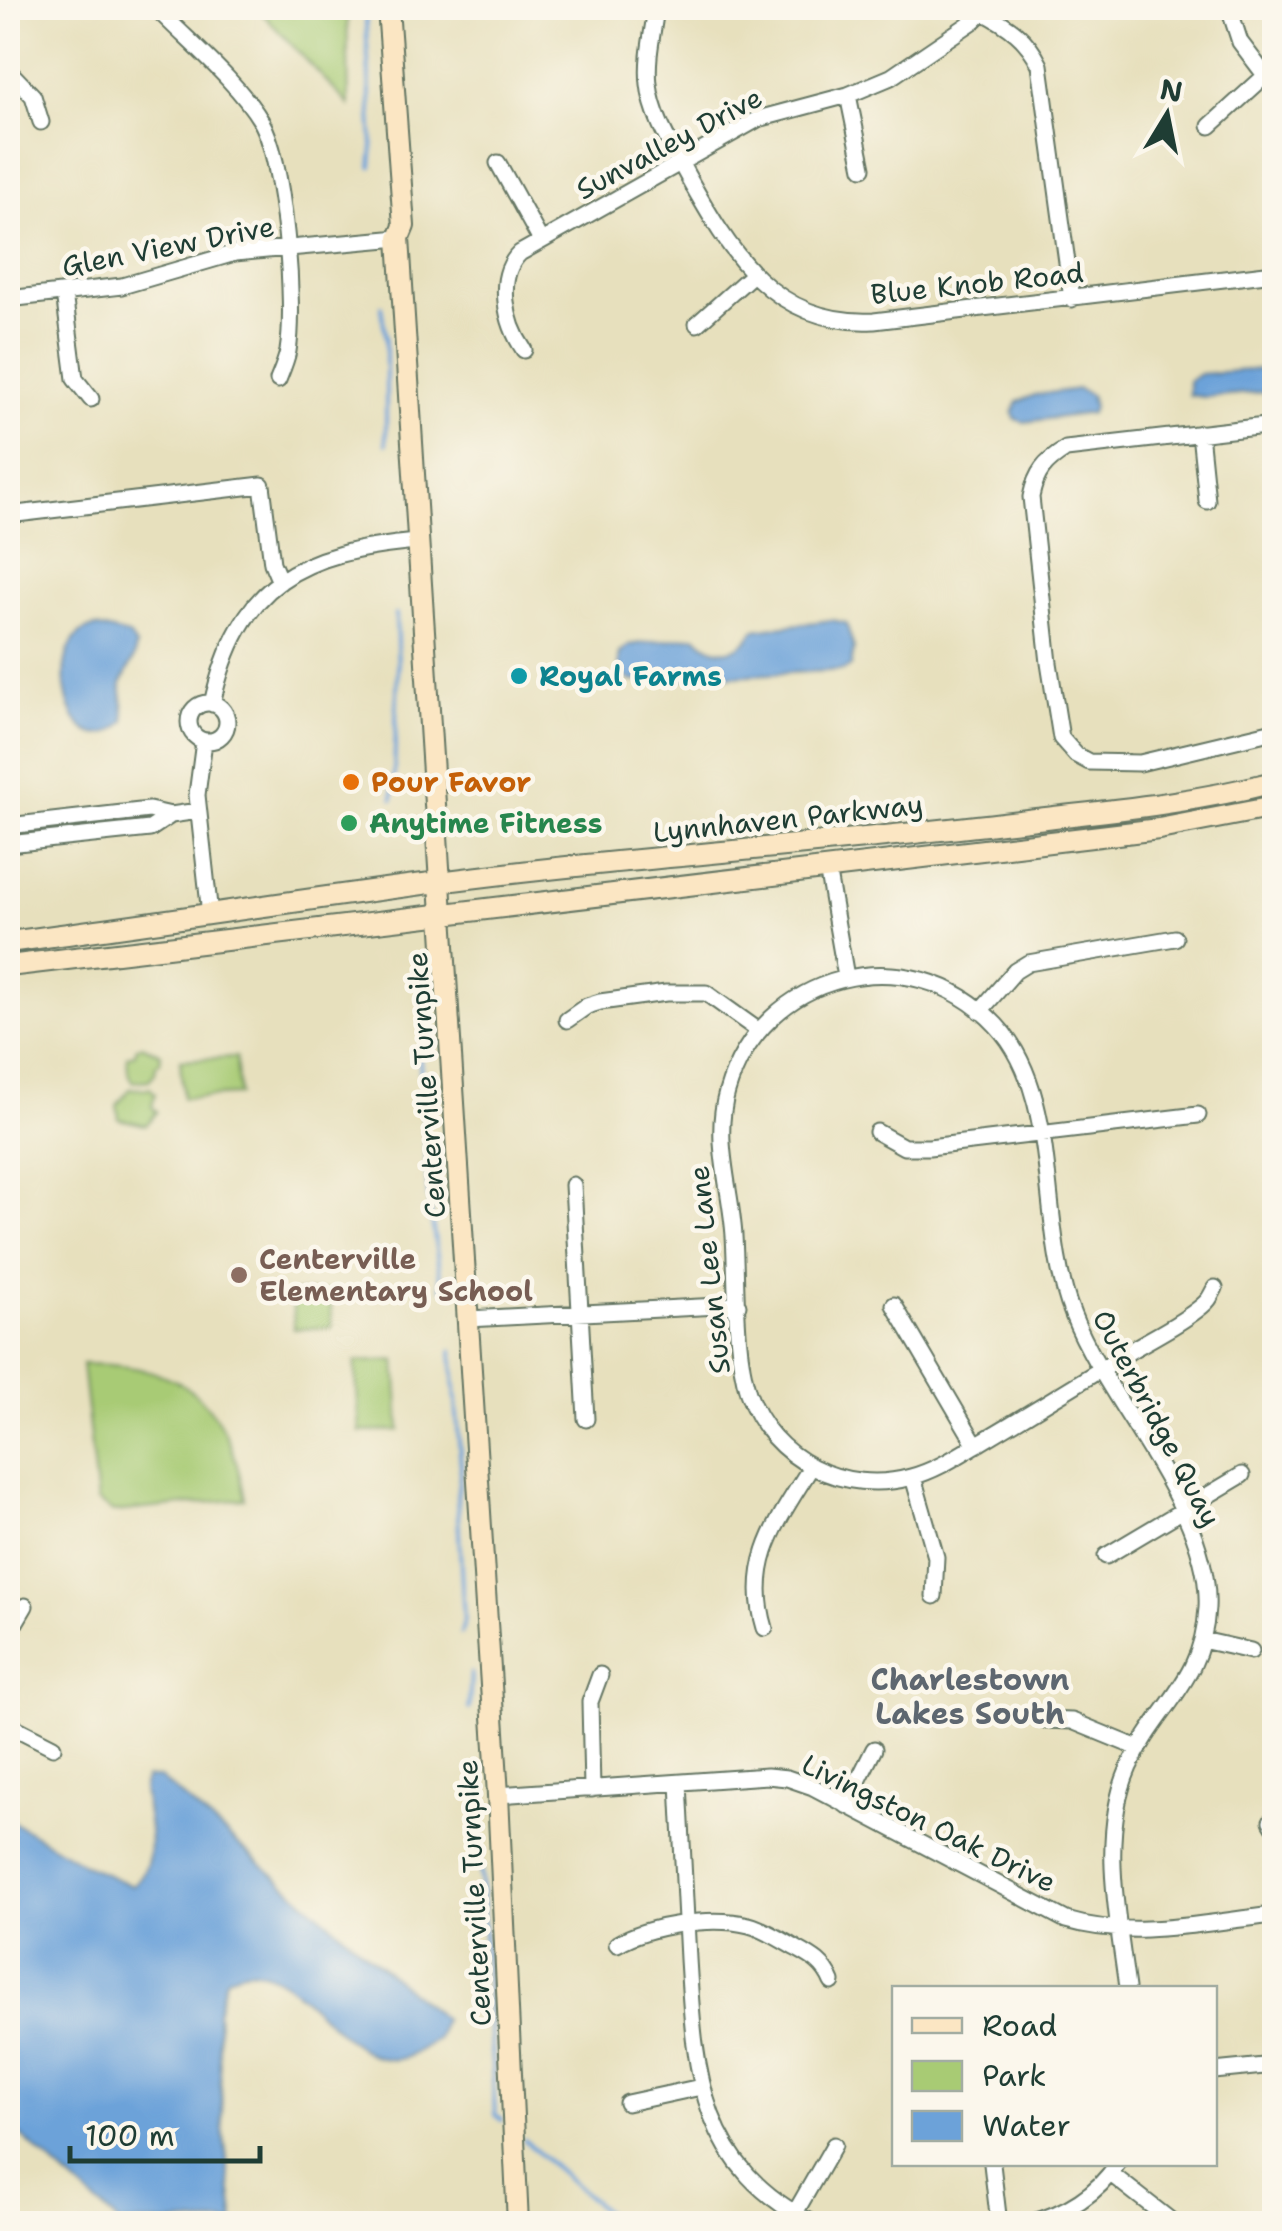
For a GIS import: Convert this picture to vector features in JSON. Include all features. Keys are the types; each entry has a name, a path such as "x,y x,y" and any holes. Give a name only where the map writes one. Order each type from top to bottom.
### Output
{"main road":[{"name":"Centerville Turnpike","path":"376,8 391,222 399,238 498,1794 518,2224"},
{"name":"Centerville Turnpike","path":"388,8 404,226 399,238"},
{"name":"Lynnhaven Parkway","path":"8,942 439,882 1128,809 1274,782"},
{"name":"Lynnhaven Parkway","path":"8,966 1174,827 1274,807"}],"street":[{"path":"156,8 249,104 266,131 279,169 288,349 278,380"},
{"name":"Blue Knob Road","path":"656,8 649,83 658,118 722,237 752,274 800,308 844,320 874,321 1274,273"},
{"path":"1210,126 1270,82 1240,42 1229,8"},
{"path":"985,10 1015,31 1040,65 1072,299"},
{"name":"Sunvalley Drive","path":"524,350 512,326 506,276 513,260 541,240 758,119 848,95 891,77 985,10"},
{"path":"8,70 33,96 41,122"},
{"path":"848,95 863,168"},
{"path":"498,164 541,240"},
{"name":"Glen View Drive","path":"8,299 122,286 235,254 399,238"},
{"path":"696,324 752,274"},
{"path":"64,292 76,379 91,400"},
{"path":"1274,425 1066,449 1048,460 1035,476 1031,497 1048,662 1061,738 1076,755 1090,762 1140,763 1274,731"},
{"path":"1200,433 1207,501"},
{"path":"8,515 262,486 272,563 280,582"},
{"path":"212,704 232,638 254,607 280,582 308,565 346,550 418,542"},
{"path":"212,704 224,712 227,724 218,738 204,741 191,732 188,721 198,706 212,704"},
{"path":"204,741 197,795 210,915"},
{"path":"8,826 148,810 171,814 198,812"},
{"path":"8,844 150,829 171,814"},
{"path":"827,868 846,977"},
{"path":"980,1011 1015,971 1028,963 1175,938"},
{"name":"Outerbridge Quay","path":"846,977 886,974 947,990 980,1011 1007,1039 1031,1088 1055,1254 1072,1312 1100,1370 1184,1510 1195,1536 1206,1584 1202,1640 1187,1680 1138,1748 1116,1813 1114,1879 1127,1986"},
{"name":"Susan Lee Lane","path":"846,977 792,1001 758,1032 734,1071 722,1114 722,1157 732,1213 742,1362 752,1400 782,1444 811,1467 849,1481 886,1482 913,1477 976,1445 1202,1306 1214,1288"},
{"path":"567,1020 600,1002 695,991 716,997 758,1032"},
{"path":"877,1132 892,1143 910,1148 1198,1115"},
{"path":"573,1185 586,1419"},
{"path":"468,1319 738,1304"},
{"path":"894,1306 976,1445"},
{"path":"765,1628 757,1588 761,1559 781,1515 811,1467"},
{"path":"1106,1556 1242,1475"},
{"path":"913,1477 936,1557 934,1596"},
{"path":"8,1636 24,1606"},
{"path":"1202,1640 1251,1651"},
{"path":"592,1789 590,1702 600,1675"},
{"path":"1042,1720 1072,1722 1138,1748"},
{"path":"8,1724 53,1747"},
{"path":"846,1804 874,1749"},
{"name":"Livingston Oak Drive","path":"498,1794 767,1776 787,1778 846,1804 1066,1920 1120,1930 1274,1915"},
{"path":"679,1783 686,1924 701,2087 715,2127 738,2164 795,2214 815,2224"},
{"path":"617,1944 647,1929 737,1923 762,1929 818,1960 832,1982"},
{"path":"1217,2071 1274,2065"},
{"path":"627,2102 701,2087"},
{"path":"795,2214 834,2145"},
{"path":"992,2166 999,2224"},
{"path":"1026,2224 1072,2207 1114,2169 1175,2224"}],"green space":[{"path":"257,8 347,8 349,105"},
{"path":"142,1045 161,1054 160,1063 149,1080 133,1082 127,1056 135,1054"},
{"path":"236,1057 239,1095 183,1098 180,1060"},
{"path":"150,1088 155,1094 152,1107 157,1112 146,1125 119,1119 117,1105 130,1089"},
{"path":"330,1291 332,1327 294,1329 292,1293"},
{"path":"396,1360 400,1430 360,1432 355,1362"},
{"path":"82,1364 148,1371 174,1380 195,1394 226,1435 245,1499 113,1512 97,1501"}],"water":[{"path":"1274,368 1274,391 1189,395 1189,381 1200,374"},
{"path":"1078,389 1090,395 1091,413 1024,422 1015,419 1013,413 1018,402 1035,395"},
{"path":"832,620 846,623 854,648 851,666 844,670 632,681 619,666 620,653 629,645 696,636 711,647 727,650 742,644 754,630"},
{"path":"96,627 129,635 136,646 121,684 125,721 105,734 89,732 76,719 67,699 64,676 68,653 78,636"},
{"path":"146,1778 160,1778 443,2019 437,2039 420,2050 403,2058 380,2058 358,2047 272,1975 249,1970 226,1978 217,2012 223,2129 235,2223 119,2223 8,2124 8,1819 85,1865 132,1886 147,1865 149,1853 143,1789"}],"waterway":[{"path":"365,8 371,167"},
{"path":"381,306 386,339 386,444"},
{"path":"393,799 396,614"},
{"path":"419,1046 429,1201 442,1289"},
{"path":"452,1351 461,1467 457,1497 464,1621 461,1633"},
{"path":"469,1709 471,1673"},
{"path":"477,1815 495,2115 502,2120"},
{"path":"524,2140 619,2224"}],"place":[{"name":"Royal Farms","path":"519,676"},
{"name":"Pour Favor","path":"351,782"},
{"name":"Anytime Fitness","path":"349,823"},
{"name":"Centerville Elementary School","path":"239,1275"}],"district":[{"name":"Charlestown Lakes South","path":"970,1696"}]}
